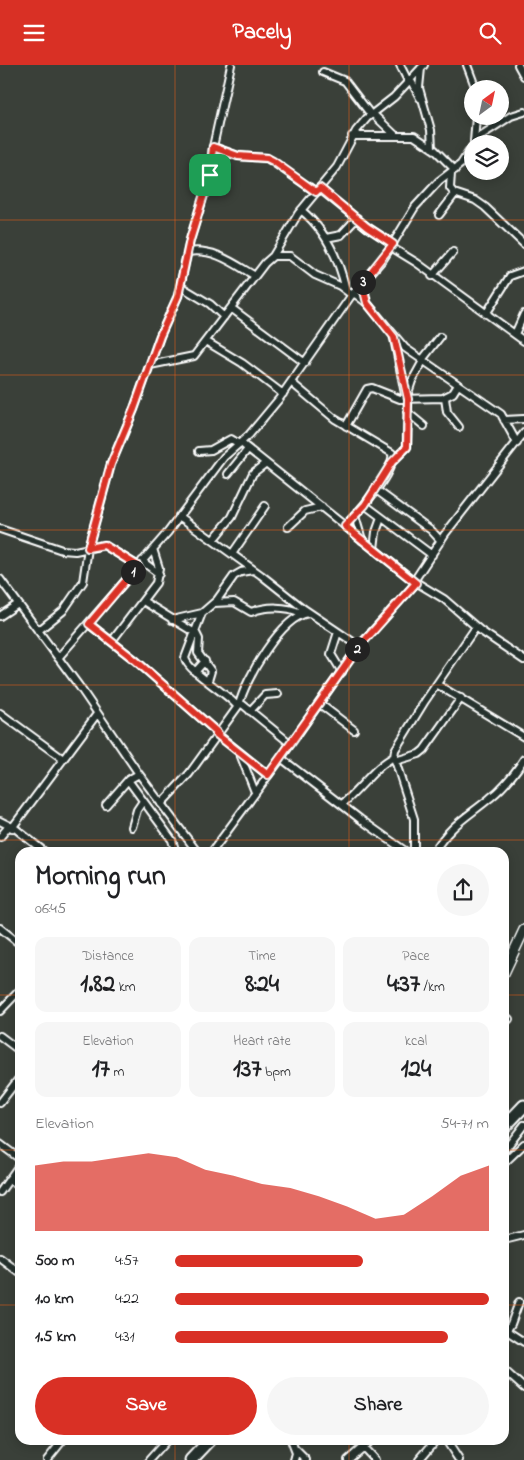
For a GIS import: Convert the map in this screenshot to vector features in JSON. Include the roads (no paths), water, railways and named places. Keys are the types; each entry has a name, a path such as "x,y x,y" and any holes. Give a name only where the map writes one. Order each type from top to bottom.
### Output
{"highway":[{"path":"509,1122 524,1106"},
{"path":"192,1460 206,1445"}],"street":[{"path":"38,631 63,611 80,587 88,558 88,548 111,464 180,286 210,175 213,147 231,65"},
{"path":"400,65 421,100"},
{"path":"467,65 473,80"},
{"path":"518,65 524,76"},
{"path":"150,365 189,358 200,350 255,276 273,256 301,210 337,167 352,136 372,114 394,97 423,67"},
{"path":"423,67 419,88 431,130 432,148"},
{"path":"323,72 345,81 372,114 396,135"},
{"path":"484,135 511,115 524,112"},
{"path":"352,136 414,136 432,148 453,171"},
{"path":"213,147 238,156 267,158 318,190 432,276 524,341"},
{"path":"58,658 153,549 224,457 240,444 292,383 353,294 392,245 415,207 439,181 464,161"},
{"path":"453,171 450,188 455,194 475,201 485,207 524,244"},
{"path":"439,215 455,194"},
{"path":"301,210 315,222 326,238 342,270 346,290"},
{"path":"326,238 341,235 357,218"},
{"path":"188,252 200,250 219,255 255,276"},
{"path":"432,276 453,252"},
{"path":"273,256 290,256 315,275 367,303 394,337 422,361 488,405 504,420 517,443"},
{"path":"486,314 510,276 524,271"},
{"path":"362,283 367,303"},
{"path":"180,286 210,304 224,317"},
{"path":"231,308 305,363"},
{"path":"514,334 524,314"},
{"path":"345,526 365,505 392,462 407,447 407,399 394,337"},
{"path":"407,399 422,361 440,337"},
{"path":"207,342 242,363 283,394"},
{"path":"292,383 346,426 389,450 392,453 392,462"},
{"path":"346,426 366,389 372,388 390,396 407,399 445,398 453,393 458,385"},
{"path":"445,398 447,412 459,427"},
{"path":"406,412 424,426"},
{"path":"504,420 524,419"},
{"path":"215,847 320,704 359,647 415,582 441,541 524,433"},
{"path":"199,451 211,450 231,439 248,449 415,582 444,599 476,627 524,660"},
{"path":"228,474 248,449"},
{"path":"213,540 232,517 253,473 266,463"},
{"path":"376,489 431,530 441,541"},
{"path":"365,505 432,555"},
{"path":"237,573 234,556 265,506"},
{"path":"288,527 305,511 322,507"},
{"path":"355,516 362,540"},
{"path":"179,517 213,540 309,613 359,647"},
{"path":"374,549 376,532 382,518"},
{"path":"0,529 62,550 75,551 104,545 159,574"},
{"path":"112,641 156,583 160,568 153,549"},
{"path":"172,620 202,613 214,603 237,573 253,570"},
{"path":"1,582 193,847"},
{"path":"143,601 195,632 199,639 197,651 211,671 208,681"},
{"path":"214,603 234,602 251,612 270,607 294,609 301,613 309,613"},
{"path":"0,616 18,603"},
{"path":"0,607 9,609"},
{"path":"202,613 185,658 188,665 238,705 242,704 291,744"},
{"path":"161,804 182,783 238,705 250,675 288,623 301,613"},
{"path":"89,624 112,641 240,753 268,775"},
{"path":"414,847 414,819 394,759 397,743 476,627"},
{"path":"338,632 331,654 335,665 342,672"},
{"path":"195,672 204,661"},
{"path":"438,685 524,737"},
{"path":"250,711 265,695 278,694"},
{"path":"342,804 355,794 387,760 419,754 424,750 462,698"},
{"path":"320,704 354,730"},
{"path":"0,713 63,759"},
{"path":"0,837 11,827 97,714"},
{"path":"240,753 255,792"},
{"path":"281,758 400,847"},
{"path":"438,847 464,816 490,798 516,772 524,759"},
{"path":"252,783 255,765"},
{"path":"106,805 128,780 139,774"},
{"path":"128,780 172,841 174,847"},
{"path":"132,827 137,810 143,801"},
{"path":"0,821 38,847"},
{"path":"0,928 15,940"},
{"path":"509,962 524,930"},
{"path":"0,1011 15,995"},
{"path":"0,1035 15,1047"},
{"path":"0,1103 15,1084"},
{"path":"509,1144 524,1125"},
{"path":"0,1144 15,1155"},
{"path":"509,1158 524,1144"},
{"path":"0,1192 15,1171"},
{"path":"9,1179 15,1183"},
{"path":"509,1239 524,1235"},
{"path":"0,1259 15,1270"},
{"path":"509,1324 519,1302"},
{"path":"509,1335 524,1343"},
{"path":"509,1374 524,1388"},
{"path":"47,1460 59,1445"},
{"path":"149,1460 162,1445"},
{"path":"294,1445 306,1460"},
{"path":"348,1460 365,1445"},
{"path":"420,1460 432,1445"},
{"path":"450,1445 460,1460"},
{"path":"363,1447 375,1460"},
{"path":"294,1460 296,1450"}]}
